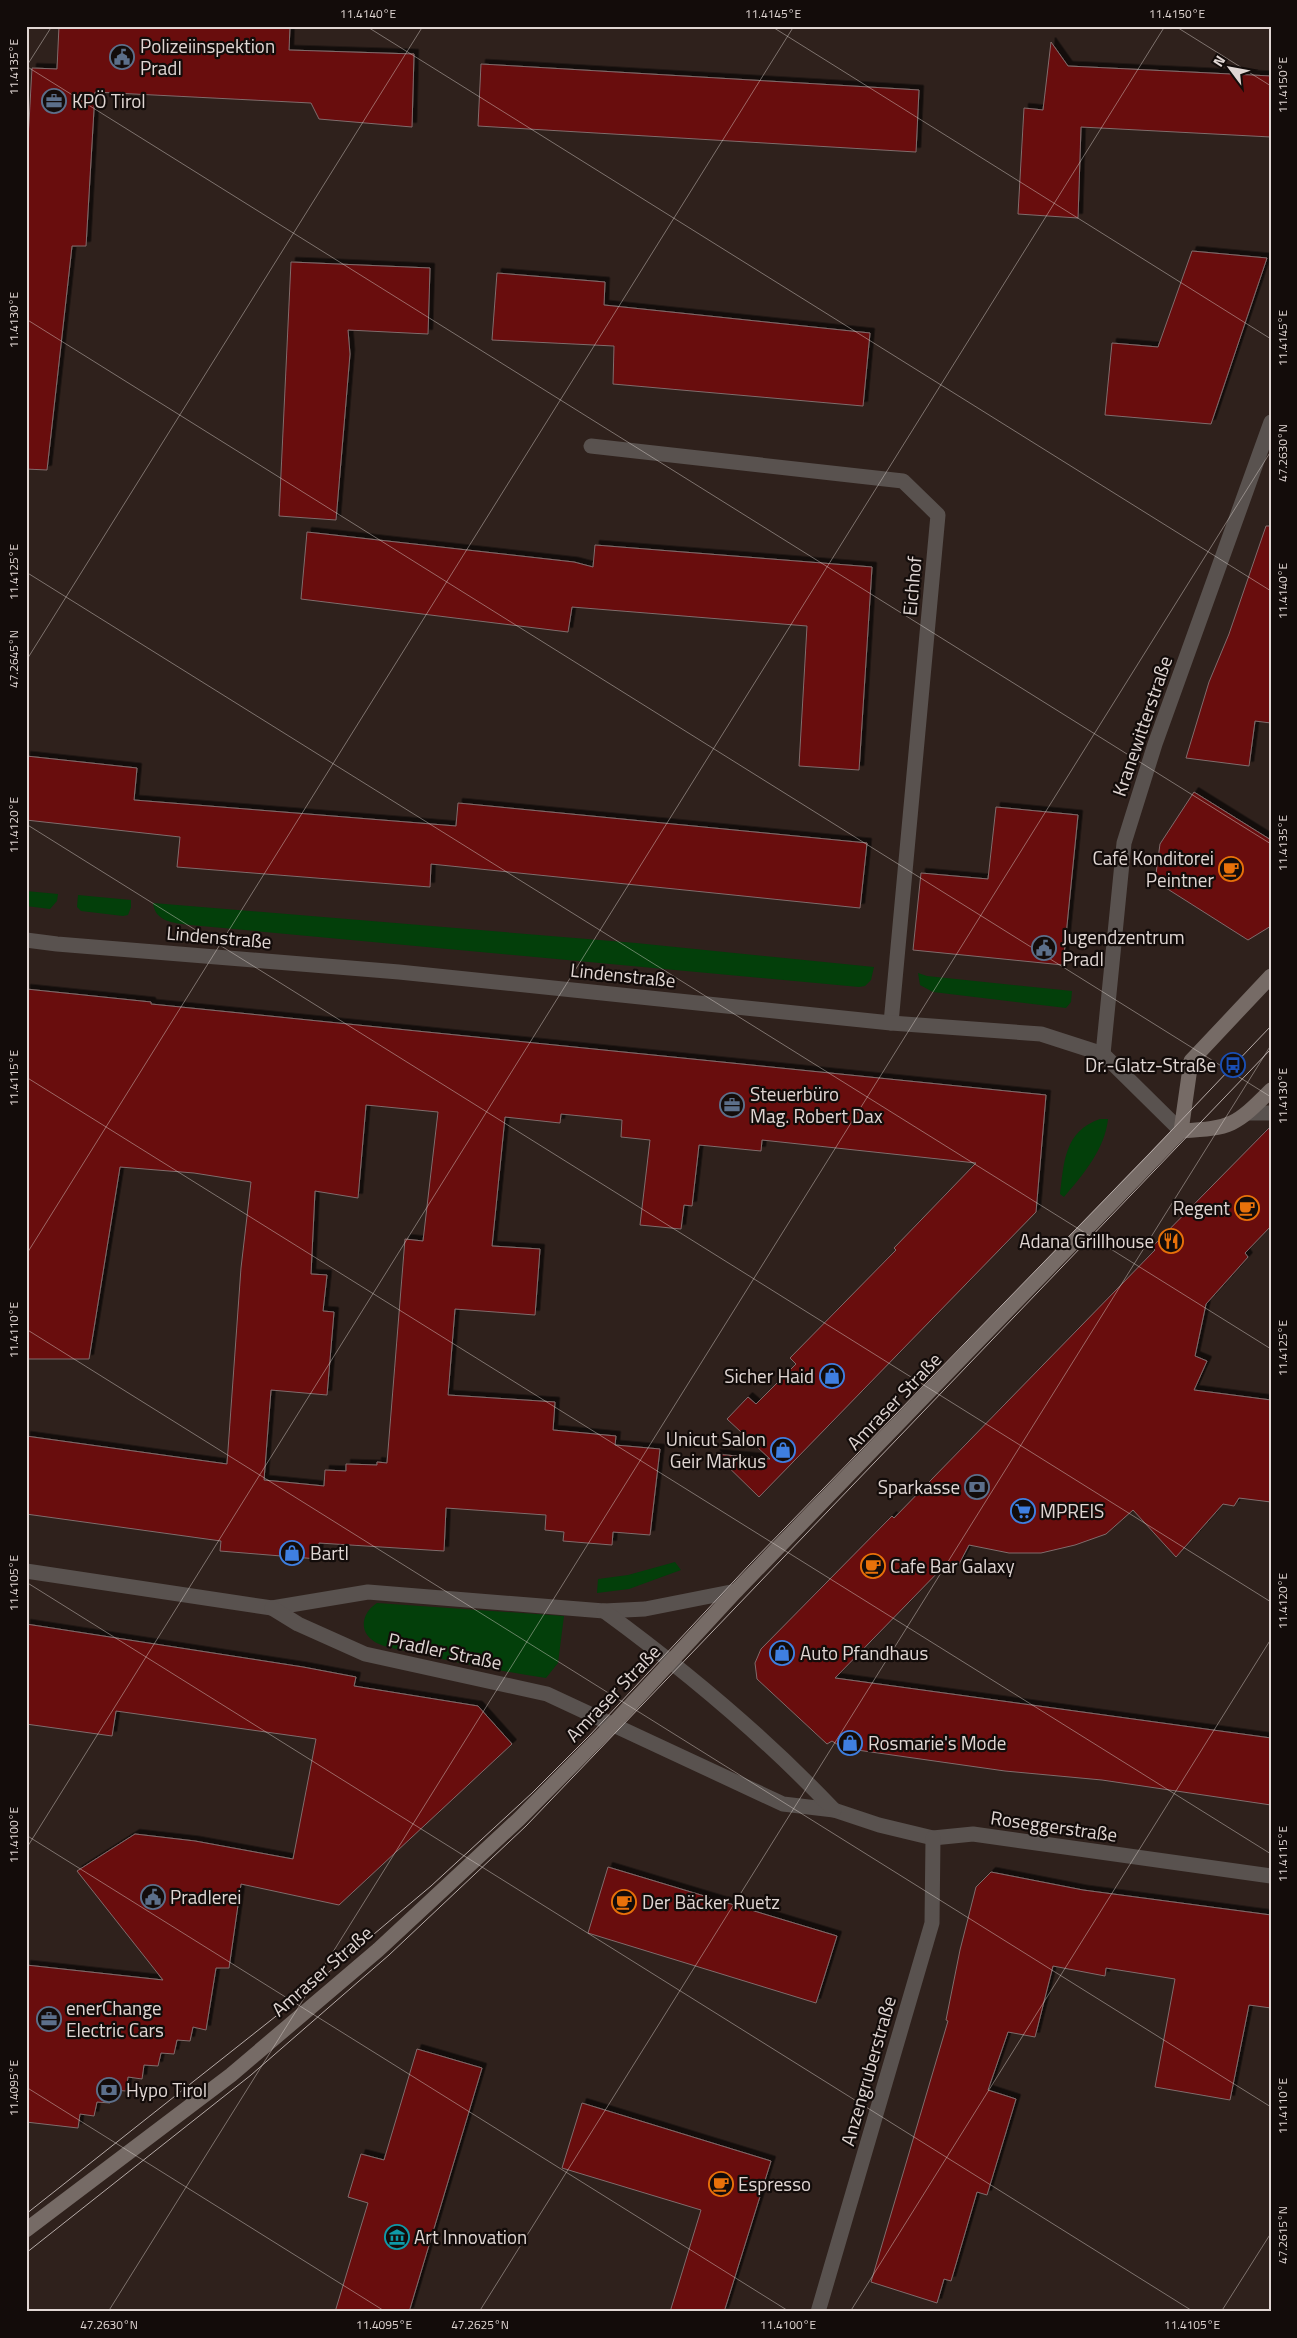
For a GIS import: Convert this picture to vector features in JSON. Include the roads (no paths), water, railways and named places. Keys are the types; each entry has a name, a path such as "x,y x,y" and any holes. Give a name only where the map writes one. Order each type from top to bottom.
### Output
{"street":[{"name":"Kranewitterstraße","path":"1103,1054 1124,843 1155,744 1271,422"},
{"name":"Eichhof","path":"591,446 904,481 938,515 891,1023"},
{"name":"Lindenstraße","path":"26,940 399,972 891,1023 1041,1034 1103,1054 1181,1132"},
{"path":"1271,976 1191,1061 1181,1132 1229,1126 1248,1113 1271,1090"},
{"path":"1248,1113 1271,1113"},
{"name":"Amraser Straße","path":"26,2230 231,2075 370,1957 519,1819 614,1723 736,1591 1181,1132"},
{"name":"Pradler Straße","path":"26,1571 272,1608 368,1592 604,1611 645,1609 736,1591"},
{"name":"Pradler Straße","path":"272,1608 298,1624 365,1654 547,1694 614,1723"},
{"path":"604,1611 672,1660"},
{"name":"Roseggerstraße","path":"672,1660 798,1771 834,1810"},
{"name":"Roseggerstraße","path":"614,1723 783,1804 834,1810 879,1825 933,1838 973,1834 1271,1876"},
{"name":"Anzengruberstraße","path":"818,2312 932,1923 933,1838"}],"tram line":[{"path":"26,2214 285,2009 431,1886 532,1793 589,1736 749,1565 1271,1026"},
{"path":"26,2253 251,2075 389,1955 526,1826 1271,1049"}],"place":[{"name":"Polizeiinspektion Pradl","path":"122,57"},
{"name":"KPÖ Tirol","path":"54,101"},
{"name":"Café Konditorei Peintner","path":"1231,869"},
{"name":"Jugendzentrum Pradl","path":"1044,948"},
{"name":"Dr.-Glatz-Straße","path":"1233,1065"},
{"name":"Steuerbüro Mag. Robert Dax","path":"732,1105"},
{"name":"Regent","path":"1247,1208"},
{"name":"Adana Grillhouse","path":"1171,1241"},
{"name":"Sicher Haid","path":"832,1376"},
{"name":"Unicut Salon Geir Markus","path":"783,1450"},
{"name":"Sparkasse","path":"977,1487"},
{"name":"MPREIS","path":"1023,1511"},
{"name":"Bartl","path":"292,1553"},
{"name":"Cafe Bar Galaxy","path":"873,1566"},
{"name":"Auto Pfandhaus","path":"782,1653"},
{"name":"Rosmarie's Mode","path":"850,1743"},
{"name":"Pradlerei","path":"153,1897"},
{"name":"Der Bäcker Ruetz","path":"624,1902"},
{"name":"enerChange Electric Cars","path":"49,2019"},
{"name":"Hypo Tirol","path":"109,2090"},
{"name":"Espresso","path":"721,2184"},
{"name":"Art Innovation","path":"397,2237"}]}
